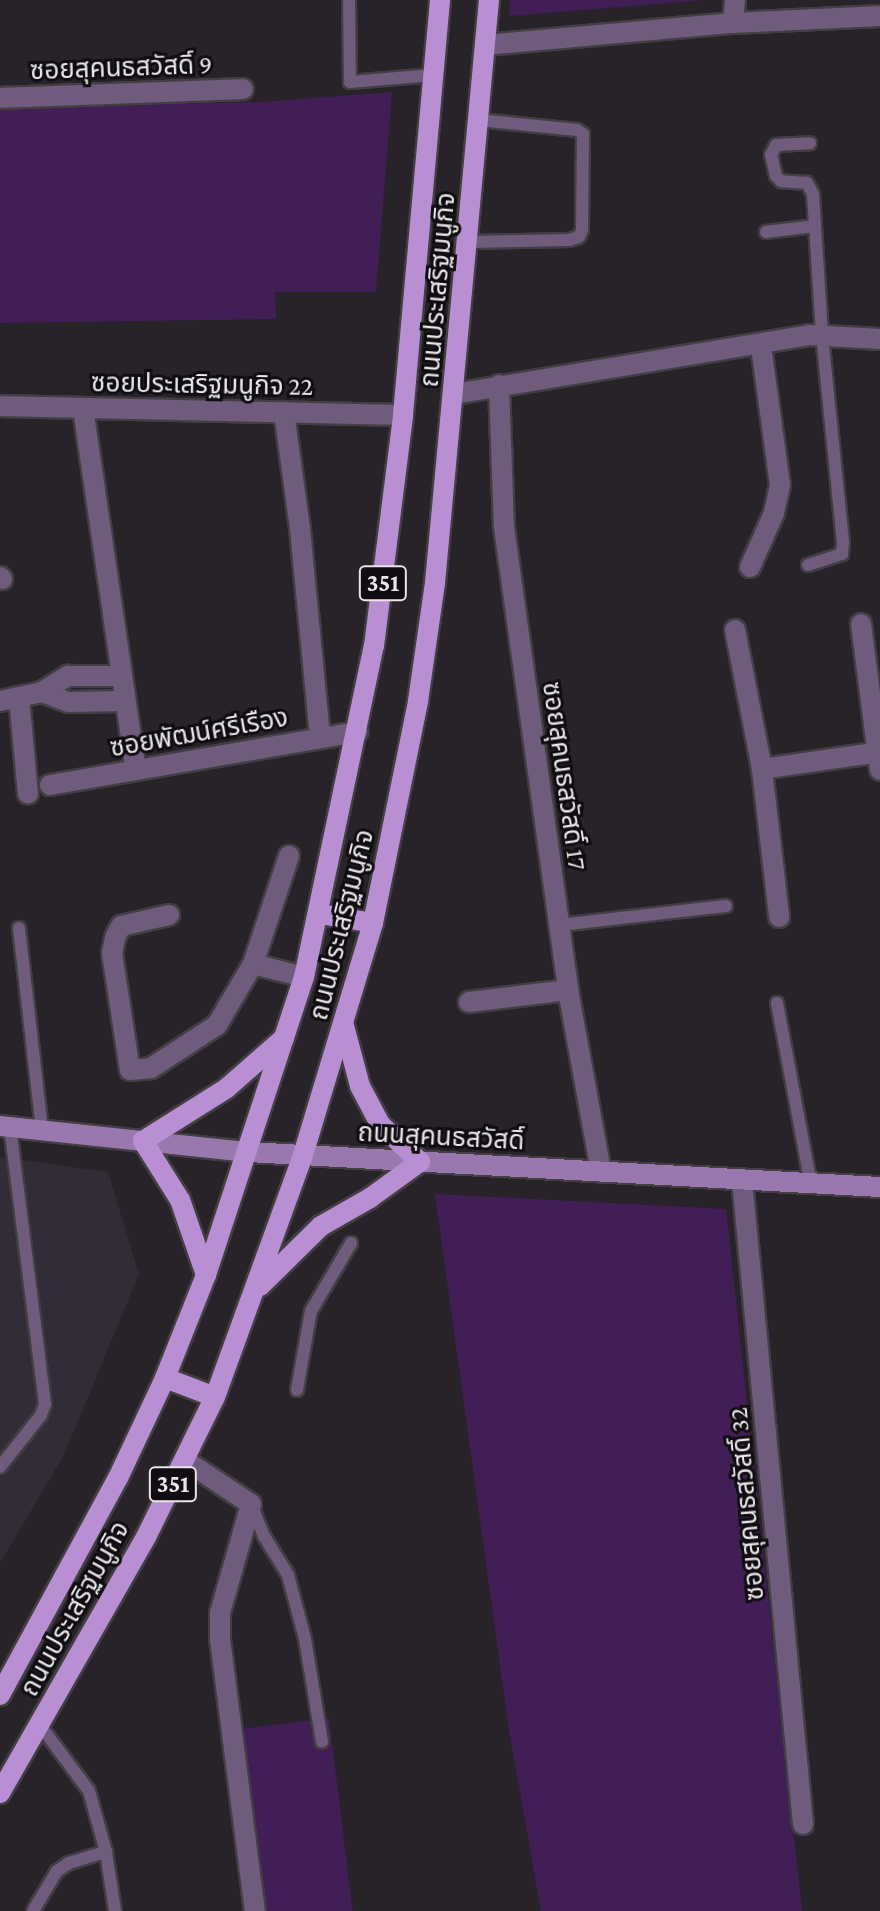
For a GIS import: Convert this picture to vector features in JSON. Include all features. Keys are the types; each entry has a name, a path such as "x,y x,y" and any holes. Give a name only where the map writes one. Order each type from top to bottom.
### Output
{"main road":[{"name":"ถนนประเสริฐมนูกิจ","path":"0,1695 118,1478 165,1378 206,1275 304,977 320,914 374,646 403,415 440,0"},
{"name":"ถนนประเสริฐมนูกิจ","path":"0,1793 186,1461 215,1397 303,1155 373,923 418,701 435,583 489,0"},
{"path":"320,914 373,923"},
{"path":"256,1290 321,1226 370,1198 420,1162 380,1124 360,1086 344,1026"},
{"path":"206,1275 180,1200 143,1141 227,1088 284,1038"},
{"name":"ถนนสุคนธสวัสดิ์","path":"5,1126 248,1152 880,1187"},
{"path":"165,1378 215,1397"}],"street":[{"path":"733,23 735,0"},
{"path":"485,45 733,23 880,16"},
{"name":"ซอยสุคนธสวัสดิ์ 9","path":"0,98 243,89"},
{"path":"454,394 822,334 880,339"},
{"path":"750,567 774,513 780,485 761,346"},
{"name":"ซอยสุคนธสวัสดิ์ 17","path":"499,385 499,476 504,527 568,990 601,1172"},
{"name":"ซอยประเสริฐมนูกิจ 22","path":"0,406 403,415"},
{"path":"83,408 136,770"},
{"path":"284,412 300,529 320,738"},
{"path":"762,769 879,758 861,624"},
{"path":"735,630 762,769 779,917"},
{"path":"28,794 10,699 42,692 68,676 122,676"},
{"path":"42,692 68,702 125,701"},
{"name":"ซอยพัฒน์ศรีเรือง","path":"50,785 357,732"},
{"path":"169,915 121,926 115,938 112,953 130,1070 151,1068 217,1025 253,964 289,856"},
{"path":"253,964 304,977"},
{"path":"469,1002 568,990"},
{"name":"ซอยสุคนธสวัสดิ์ 32","path":"742,1180 803,1824"},
{"path":"186,1461 251,1504 220,1613 220,1639 255,1911"}],"lane":[{"path":"349,0 350,82 433,75"},
{"path":"468,242 569,240 579,237 582,230 583,134 577,130 479,120"},
{"path":"808,565 837,557 843,551 822,334 812,186 781,181 776,176 771,155 776,145 810,143"},
{"path":"766,232 815,226"},
{"path":"559,925 726,906"},
{"path":"19,928 42,1130"},
{"path":"777,1003 811,1184"},
{"path":"0,1467 41,1415 45,1404 5,1126"},
{"path":"297,1390 311,1311 351,1243"},
{"path":"251,1504 264,1536 288,1575 305,1639 322,1742"},
{"path":"40,1725 89,1791 106,1852 115,1911"},
{"path":"33,1911 57,1871 69,1863 106,1852"}],"shaded area":[{"path":"510,0 704,0 509,16"},
{"path":"392,92 376,292 275,292 276,319 0,323 0,108 261,102"},
{"path":"0,1157 108,1172 139,1274 64,1455 0,1563"},
{"path":"435,1194 726,1209 802,1911 541,1911 509,1730"},
{"path":"329,1718 353,1911 262,1911 240,1729"}]}
